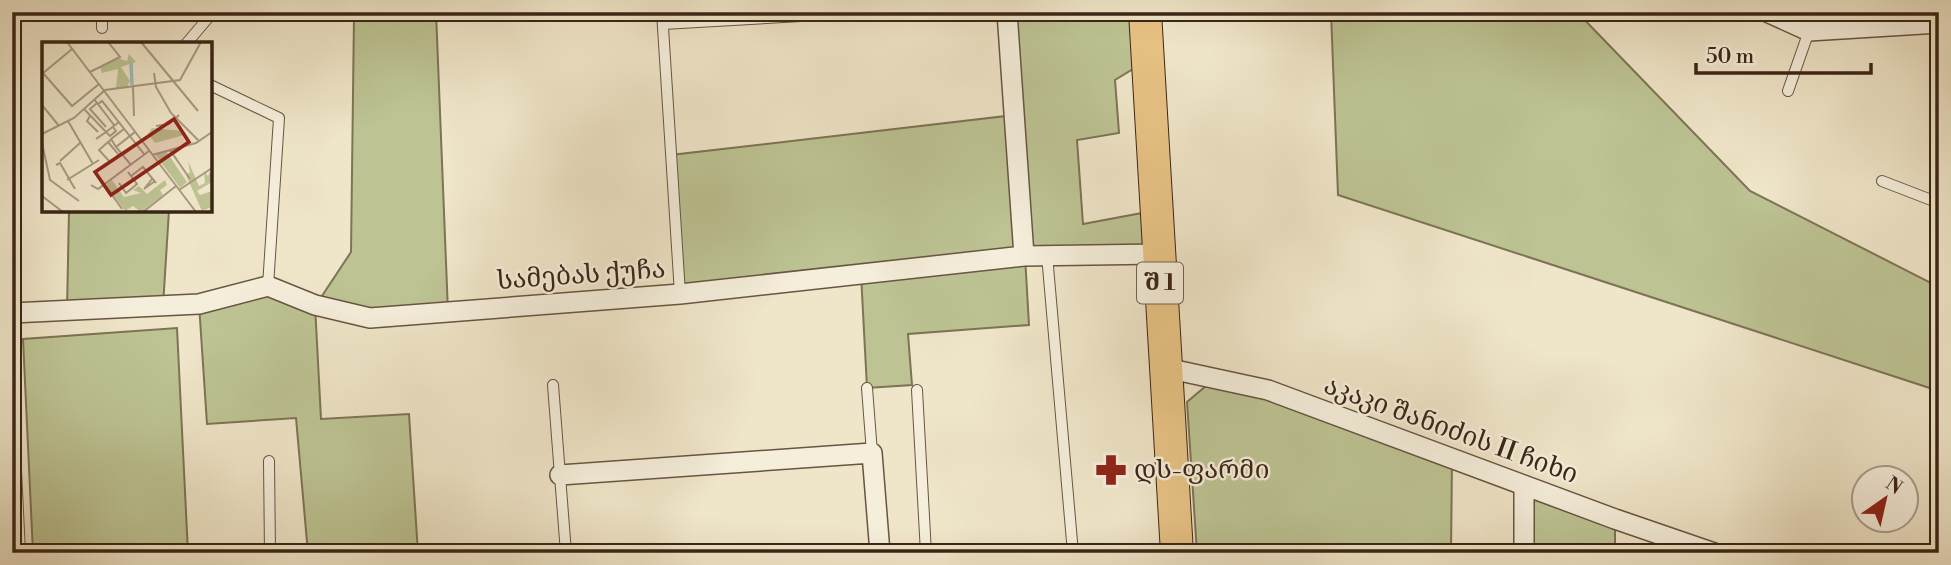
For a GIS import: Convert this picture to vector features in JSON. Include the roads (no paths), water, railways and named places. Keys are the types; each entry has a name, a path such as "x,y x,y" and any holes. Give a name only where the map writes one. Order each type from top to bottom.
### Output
{"main road":[{"name":"შ 1","path":"1145,12 1177,553"}],"street":[{"path":"1007,12 1024,256"},
{"path":"1767,12 1809,32 1939,23"},
{"name":"სამებას ქუჩა","path":"268,286 316,305 370,318 680,294 1024,256 1159,254"},
{"path":"12,313 199,304 268,286"},
{"name":"აკაკი შანიძის II ჩიხი","path":"1166,368 1268,390 1524,486 1714,553"},
{"path":"560,475 872,453 880,553"},
{"path":"1524,486 1524,553"}],"lane":[{"path":"102,28 103,12"},
{"path":"188,42 213,12"},
{"path":"662,12 680,294"},
{"path":"663,24 871,12"},
{"path":"1788,91 1809,32"},
{"path":"212,86 279,118 268,286"},
{"path":"1882,181 1939,203"},
{"path":"1047,255 1073,553"},
{"path":"553,385 566,553"},
{"path":"867,388 872,453"},
{"path":"917,390 926,553"},
{"path":"13,408 20,553"},
{"path":"269,461 270,553"}],"place":[{"name":"დს-ფარმი","path":"1111,470"}]}
